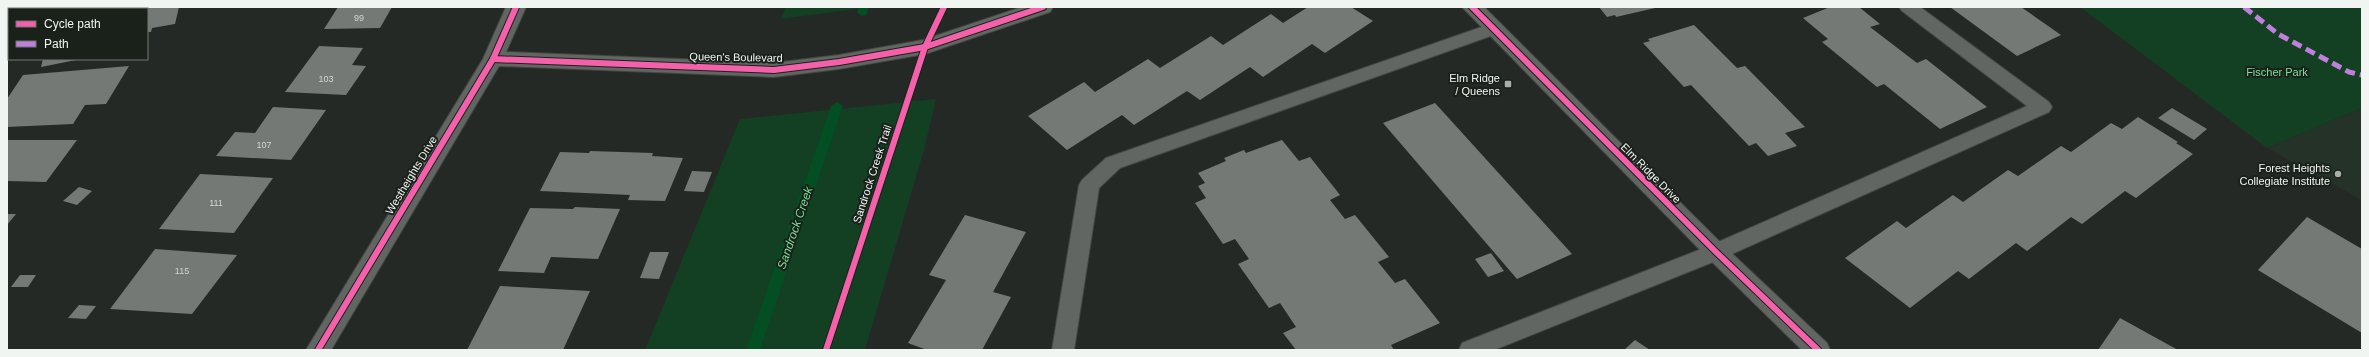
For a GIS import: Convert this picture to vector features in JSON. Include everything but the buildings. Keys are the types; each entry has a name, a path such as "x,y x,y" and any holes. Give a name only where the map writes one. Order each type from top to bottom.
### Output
{"street":[{"name":"Westheights Drive","path":"318,350 493,59 516,7"},
{"name":"Queen's Boulevard","path":"493,59 774,70 839,62 925,47 1043,7"},
{"name":"Elm Ridge Drive","path":"1472,7 1716,252 1818,350"}],"lane":[{"path":"1470,350 1716,252 2042,107 1908,7"},
{"path":"1063,350 1089,185 1113,163 1493,29"}],"shaded area":[{"name":"Forest Heights Collegiate Institute","path":"2362,108 2362,200 2267,148"}],"green space":[{"path":"786,7 871,7 781,19"},
{"name":"Fischer Park","path":"2080,7 2362,7 2362,108 2267,148"},
{"path":"936,99 924,150 865,350 645,350 740,119"}],"waterway":[{"name":"Sandrock Creek","path":"862,12 864,7"},
{"name":"Sandrock Creek","path":"753,350 837,106"}],"marked path":[{"path":"2244,7 2278,34 2349,72 2362,75"}],"cycle path":[{"path":"318,350 493,59 516,7"},
{"name":"Sandrock Creek Trail","path":"826,350 925,47 944,7"},
{"path":"493,59 774,70 839,62 925,47 1043,7"},
{"path":"1472,7 1716,252 1818,350"}],"place":[{"name":"Elm Ridge / Queens","path":"1508,84"},
{"name":"Forest Heights Collegiate Institute","path":"2338,174"}]}
